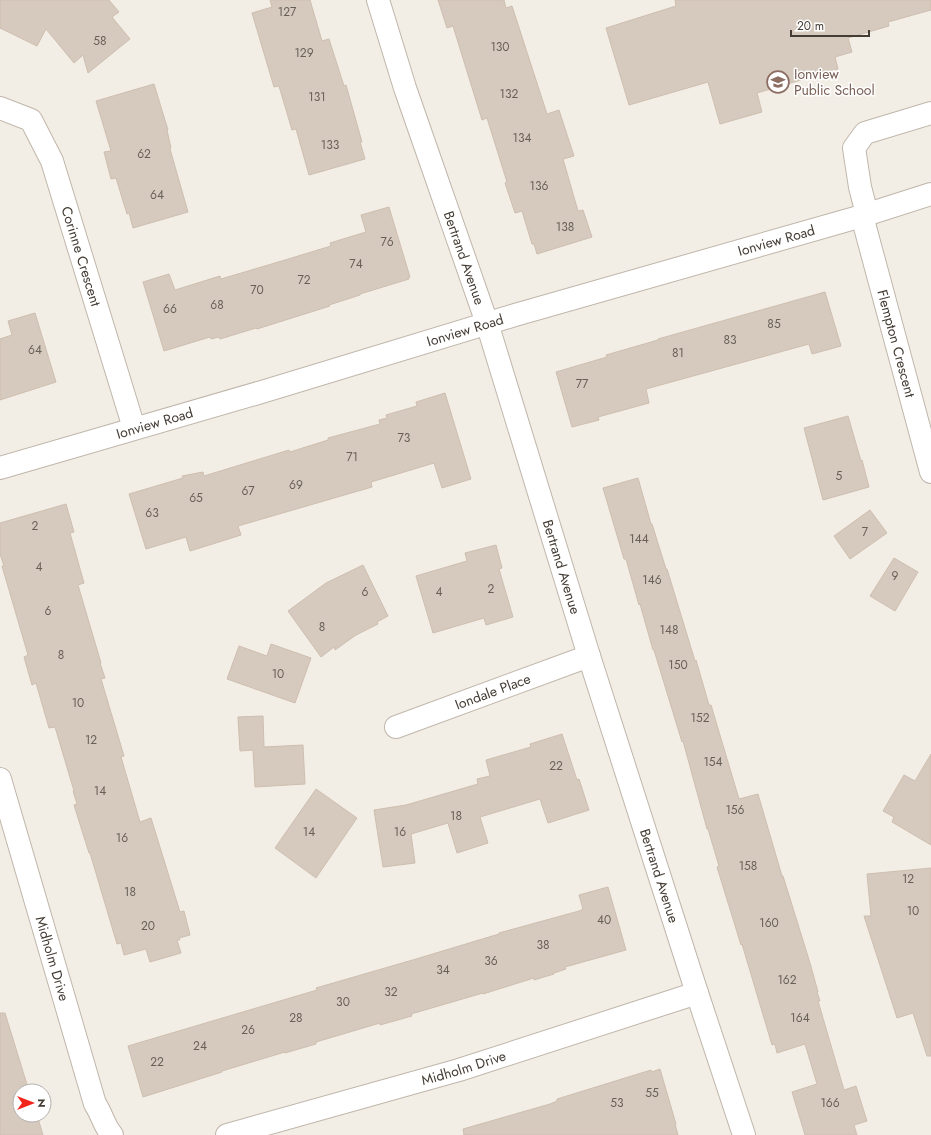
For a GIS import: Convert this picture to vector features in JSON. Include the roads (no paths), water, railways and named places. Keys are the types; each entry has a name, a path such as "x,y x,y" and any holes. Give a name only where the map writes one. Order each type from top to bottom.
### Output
{"street":[{"name":"Bertrand Avenue","path":"378,0 408,95 487,323 589,656 744,1135"},
{"name":"Corinne Crescent","path":"0,108 31,120 52,161 134,428"},
{"name":"Flempton Crescent","path":"931,113 865,133 854,148 864,215 931,472"},
{"name":"Ionview Road","path":"0,468 258,393 487,323 864,215 931,194"},
{"name":"Iondale Place","path":"396,727 589,656"},
{"name":"Midholm Drive","path":"0,779 95,1104 99,1110 103,1122 112,1135"},
{"name":"Midholm Drive","path":"227,1135 460,1070 697,993"}],"place":[{"name":"Ionview Public School","path":"778,82"}]}
